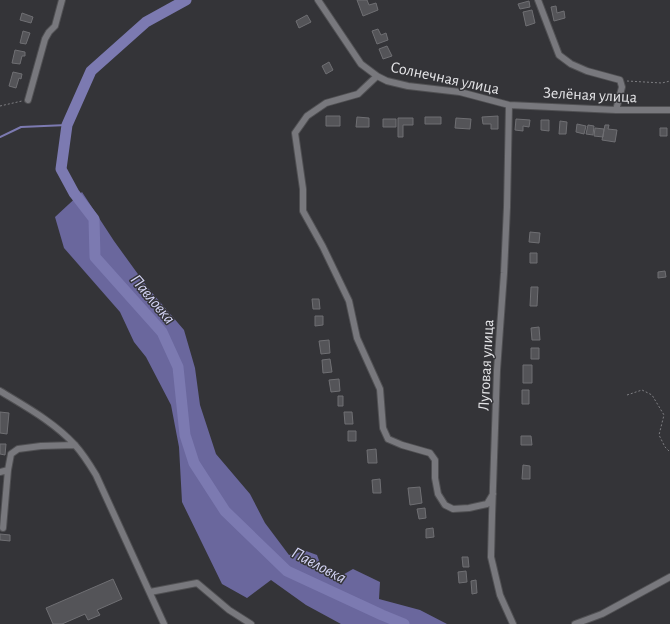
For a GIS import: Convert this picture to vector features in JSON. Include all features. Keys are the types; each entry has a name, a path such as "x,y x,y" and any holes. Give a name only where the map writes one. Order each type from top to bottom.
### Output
{"street":[{"path":"28,100 45,39 48,32 55,26 62,0"},
{"name":"Солнечная улица","path":"318,0 361,64 387,81 408,86 460,92 509,105"},
{"path":"538,0 559,55 571,64 587,71 620,80 622,87 616,110"},
{"path":"378,76 358,94 326,103 306,116 295,133 303,189 303,211 323,247 349,301 357,338 380,389 383,428 388,439 402,445 430,453 435,460 435,478 438,494 445,505 453,509 469,508 487,504 493,494"},
{"name":"Зелёная улица","path":"509,105 616,110 670,110"},
{"name":"Луговая улица","path":"509,105 505,266 498,370 491,557 500,596 513,624"},
{"path":"0,391 50,422 76,445 96,475 164,624"},
{"path":"3,528 8,470 11,454 18,448 76,445"},
{"path":"0,472 8,470"},
{"path":"575,624 602,614 670,577"},
{"path":"150,592 196,583 229,610 250,624"}],"path":[{"path":"620,80 662,83 670,81"},
{"path":"0,106 28,100"},
{"path":"627,395 642,390 652,395 664,415 659,435 665,447 670,452"}],"shaded area":[{"path":"82,192 114,241 148,288 184,330 195,368 200,405 216,454 250,494 265,523 289,555 306,551 317,555 324,574 339,577 353,569 380,582 379,599 420,610 447,624 341,624 306,605 271,580 247,598 222,584 182,502 179,447 171,405 146,357 134,342 120,312 64,248 55,217"}],"building":[{"path":"357,0 367,0 369,5 376,3 378,10 363,16"},
{"path":"529,1 530,7 520,9 518,4"},
{"path":"556,6 557,13 564,11 565,18 554,21 551,7"},
{"path":"532,10 535,23 526,26 523,12"},
{"path":"22,13 33,17 31,23 20,20"},
{"path":"307,15 311,22 299,28 296,21"},
{"path":"378,29 381,35 386,33 388,40 377,44 372,31"},
{"path":"23,31 30,33 26,44 20,43"},
{"path":"387,46 392,56 383,59 379,49"},
{"path":"15,50 25,52 25,56 22,56 20,64 12,63"},
{"path":"329,62 333,70 326,74 322,66"},
{"path":"13,72 22,74 16,88 9,86"},
{"path":"326,116 340,116 340,126 326,126"},
{"path":"498,116 498,129 491,129 491,124 483,124 482,117"},
{"path":"357,117 369,118 369,127 356,127"},
{"path":"425,117 441,117 441,124 425,124"},
{"path":"398,118 413,118 413,125 403,125 403,137 398,137"},
{"path":"456,118 471,119 470,129 455,128"},
{"path":"383,119 396,119 396,127 383,127"},
{"path":"516,119 530,120 529,127 523,126 523,131 515,130"},
{"path":"541,120 549,120 549,131 541,130"},
{"path":"560,121 567,122 566,134 559,134"},
{"path":"577,124 586,126 584,134 576,132"},
{"path":"588,125 594,126 593,135 586,134"},
{"path":"605,125 609,125 608,129 617,130 615,142 602,140"},
{"path":"595,128 604,129 603,137 594,136"},
{"path":"660,128 667,128 667,136 660,136"},
{"path":"530,232 540,233 539,243 529,242"},
{"path":"530,253 537,253 537,263 530,263"},
{"path":"665,271 666,277 658,278 658,272"},
{"path":"531,287 538,287 537,306 530,306"},
{"path":"312,299 319,299 320,309 313,309"},
{"path":"315,316 323,316 323,325 315,326"},
{"path":"539,327 540,340 532,340 531,328"},
{"path":"329,340 330,353 321,354 319,341"},
{"path":"531,348 539,348 539,359 531,359"},
{"path":"330,359 332,372 323,373 322,360"},
{"path":"523,365 532,365 532,383 523,383"},
{"path":"339,379 340,391 331,392 329,380"},
{"path":"522,390 529,390 529,404 522,404"},
{"path":"338,396 343,396 343,406 338,406"},
{"path":"0,412 9,413 7,434 0,433"},
{"path":"344,412 352,412 353,424 345,424"},
{"path":"348,431 356,431 356,441 348,441"},
{"path":"521,436 531,436 532,445 521,445"},
{"path":"0,444 6,444 5,455 0,454"},
{"path":"376,449 377,463 368,463 367,450"},
{"path":"523,465 530,466 530,479 522,479"},
{"path":"380,479 381,493 373,493 372,480"},
{"path":"420,487 422,503 410,505 408,488"},
{"path":"425,508 426,518 419,519 417,509"},
{"path":"433,528 434,537 426,538 426,529"},
{"path":"0,534 10,535 10,541 0,540"},
{"path":"462,557 468,557 469,567 463,567"},
{"path":"466,571 467,582 459,583 458,572"},
{"path":"113,579 122,599 97,610 100,615 88,620 85,614 62,624 53,624 46,608"},
{"path":"476,580 477,593 472,594 471,581"}],"waterway":[{"name":"Павловка","path":"186,0 146,22 91,71 67,125 61,169 74,193 94,219 95,257 162,332 178,367 185,435 194,463 225,511 287,571 404,624"},
{"path":"0,137 21,127 67,125"}]}
